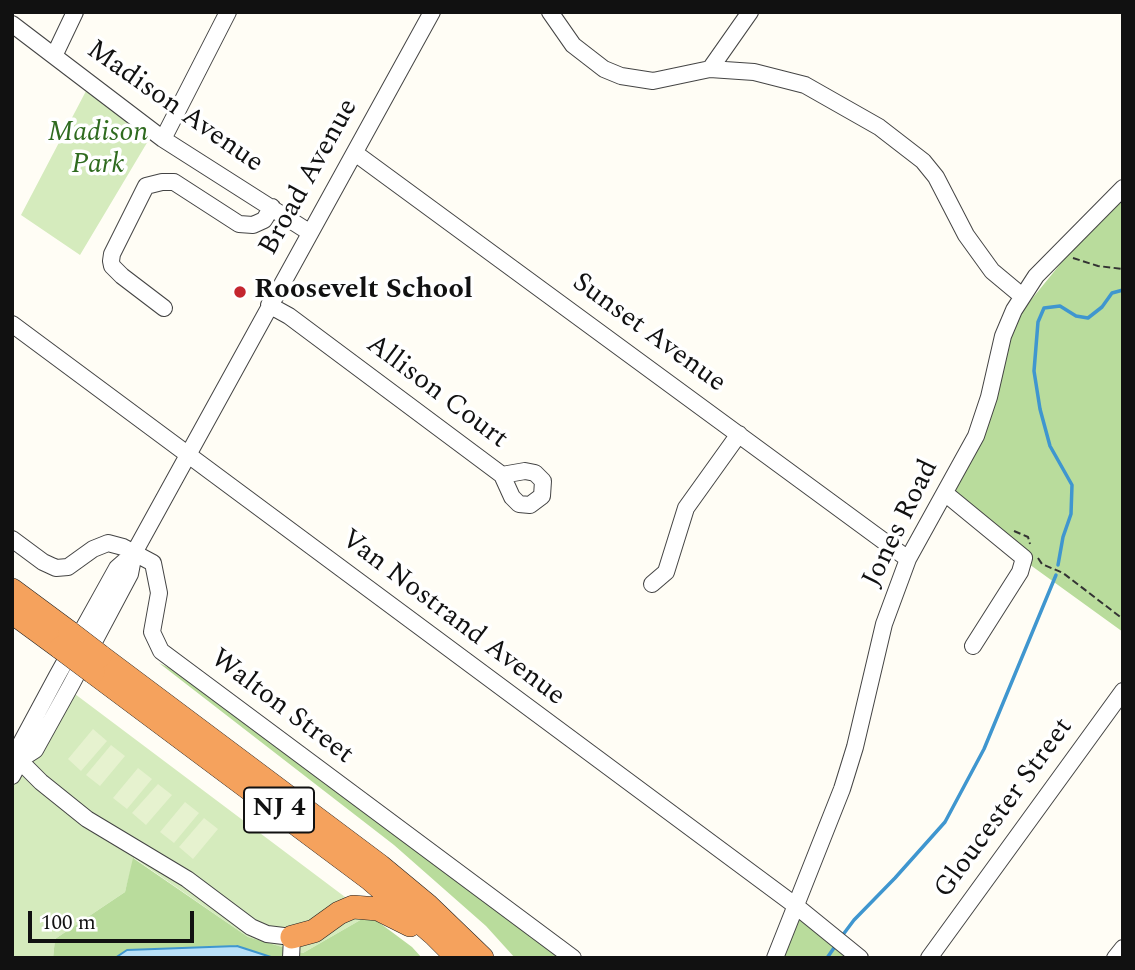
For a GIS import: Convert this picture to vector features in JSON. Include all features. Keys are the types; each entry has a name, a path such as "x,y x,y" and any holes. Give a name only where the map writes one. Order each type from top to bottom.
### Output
{"highway":[{"name":"NJ 4","path":"12,590 65,641"},
{"name":"NJ 4","path":"12,611 65,641 373,859 427,905 482,958"},
{"name":"NJ 4","path":"97,664 354,867 435,935 458,958"},
{"path":"292,948 346,910 361,907 386,911 435,935"}],"street":[{"path":"54,56 75,12"},
{"path":"163,139 228,12"},
{"name":"Broad Avenue","path":"12,776 21,743 57,676 117,568 134,553 432,12"},
{"path":"551,12 573,45 604,69 621,76 653,81 710,69 754,72 805,85 879,127 923,161 936,177 965,235 992,271 1022,296"},
{"path":"710,69 750,12"},
{"name":"Madison Avenue","path":"13,29 54,56 163,139 309,232"},
{"name":"Sunset Avenue","path":"355,153 908,559"},
{"path":"164,308 122,276 112,266 111,261 146,186 174,182 239,225 253,225 264,220 272,207"},
{"name":"Jones Road","path":"775,958 842,789 855,747 881,634 908,559 946,494 984,416 1003,336 1022,296 1036,275 1123,188"},
{"name":"Allison Court","path":"269,305 289,316 502,475"},
{"name":"Van Nostrand Avenue","path":"12,324 796,906 860,958"},
{"path":"652,584 666,572 686,508 739,434"},
{"path":"946,494 1024,558 1020,572 973,646"},
{"path":"12,539 43,562 58,568 68,567 98,546 108,543 134,553"},
{"name":"Walton Street","path":"134,553 153,563 159,593 152,632 161,651 573,958"},
{"name":"Gloucester Street","path":"929,958 1123,691"},
{"path":"17,756 41,782 87,819 187,879 251,927 292,948"},
{"path":"1115,958 1123,948"}],"path":[{"path":"1061,248 1073,259 1123,269"}],"green space":[{"name":"Madison Park","path":"86,91 151,136 80,255 21,215"},
{"path":"1123,187 1123,632 975,525 946,497 1022,311"},
{"path":"159,663 203,684 571,958 515,958 486,926 394,845"},
{"path":"63,685 369,915 303,953 248,937 134,858 125,892 55,939 53,958 12,958 12,779"},
{"path":"93,729 107,741 81,771 68,759"},
{"path":"111,745 125,756 100,786 86,775"},
{"path":"138,768 152,779 127,809 113,798"},
{"path":"158,784 172,795 146,825 132,813"},
{"path":"185,802 199,813 174,843 160,832"},
{"path":"204,818 218,829 193,859 179,847"},
{"path":"133,858 248,937 303,953 369,915 412,947 422,958 274,958 237,946 127,950 115,958 53,958 55,939 125,892"},
{"path":"793,906 859,958 775,958"}],"water":[{"path":"237,946 274,958 115,958 127,950"}],"waterway":[{"path":"1058,565 1071,514 1072,485 1050,446 1040,409 1034,371 1038,322 1044,308 1060,306 1076,316 1088,318 1102,307 1112,293 1123,290"},
{"path":"842,936 945,822 984,749 1056,575"},
{"path":"827,958 836,945"}],"place":[{"name":"Roosevelt School","path":"240,292"}]}
